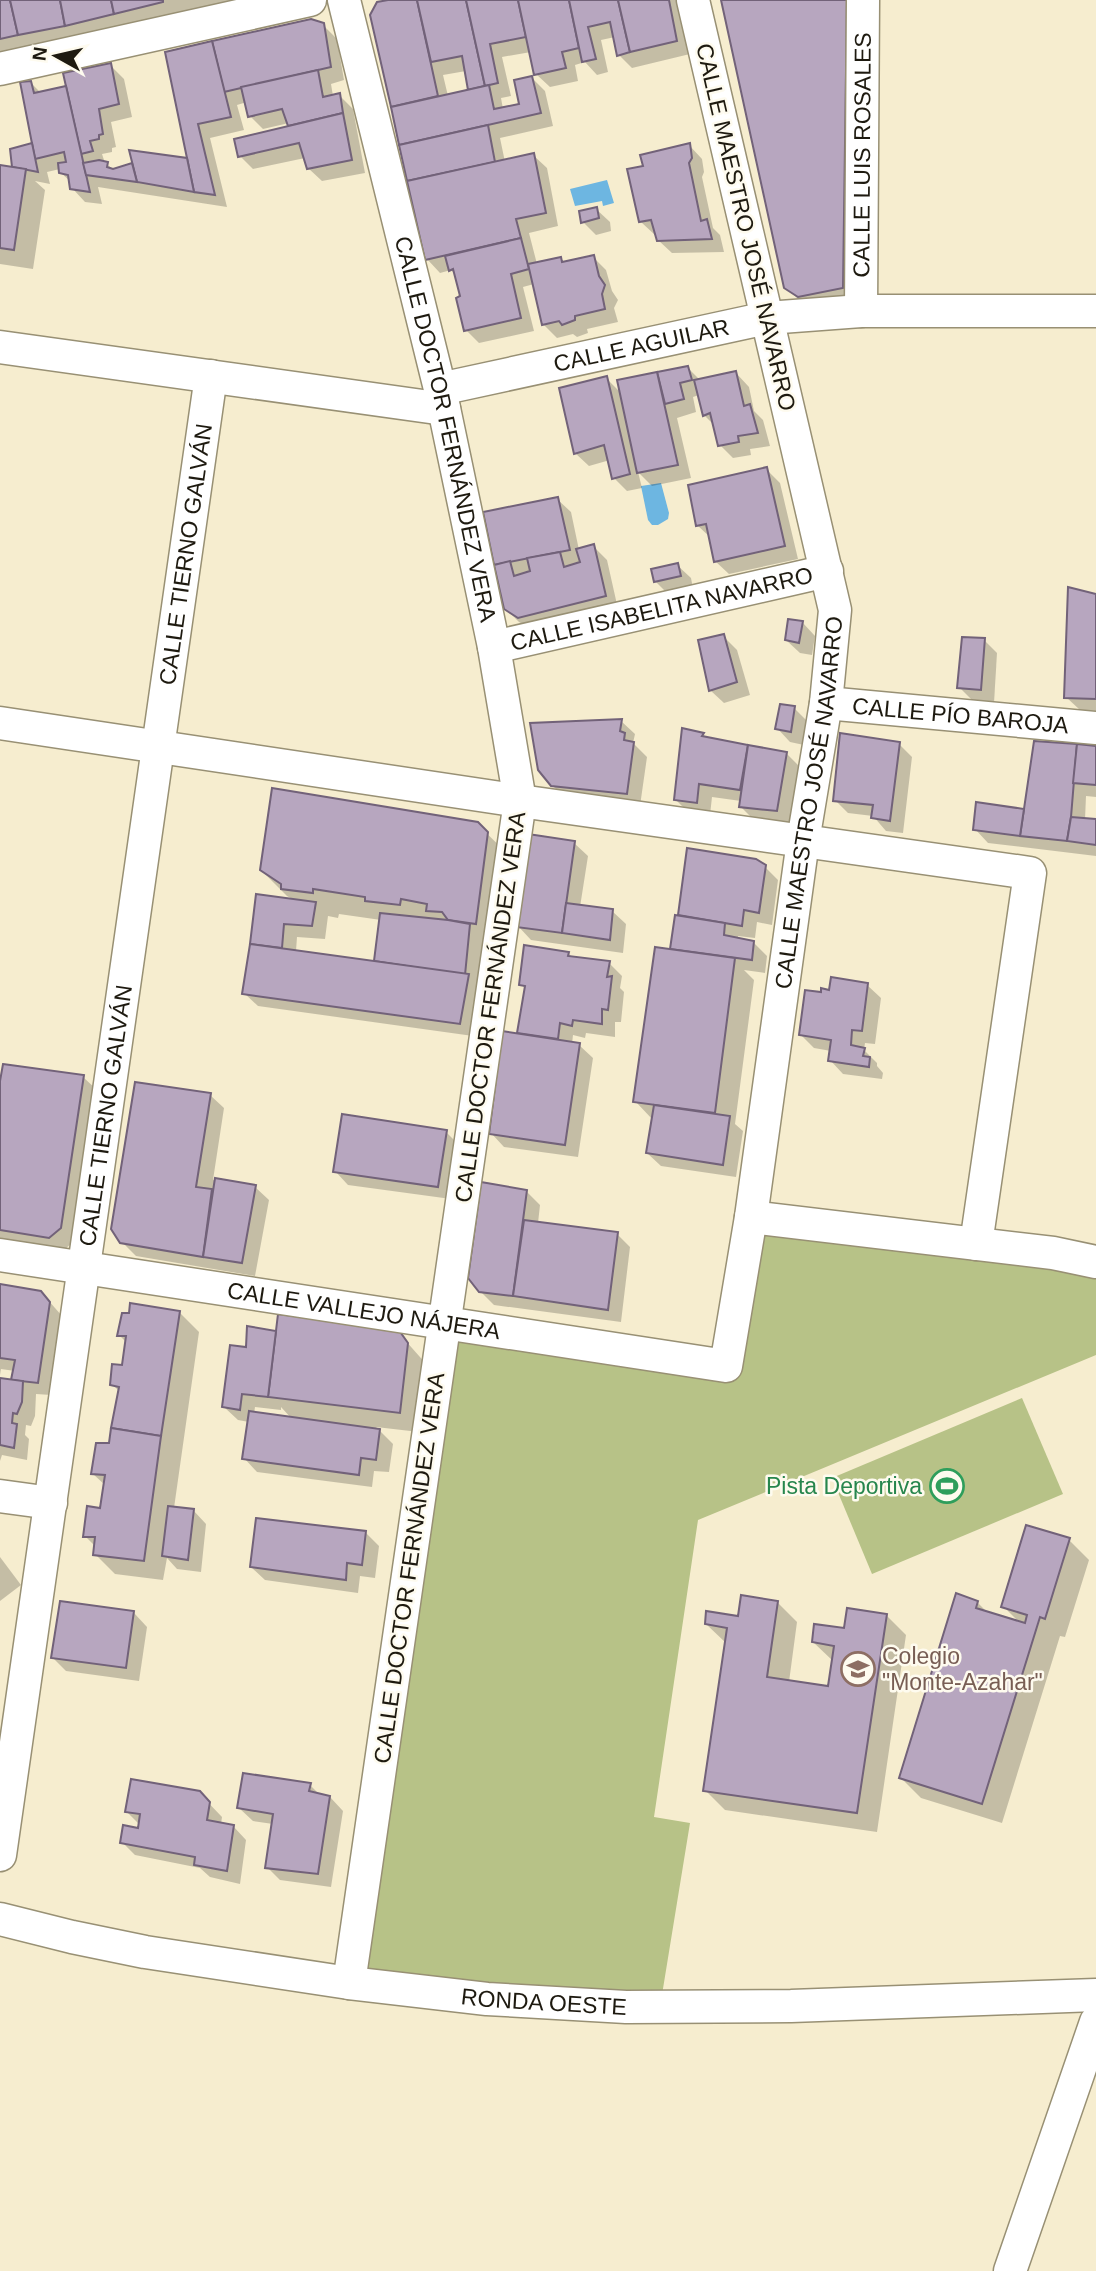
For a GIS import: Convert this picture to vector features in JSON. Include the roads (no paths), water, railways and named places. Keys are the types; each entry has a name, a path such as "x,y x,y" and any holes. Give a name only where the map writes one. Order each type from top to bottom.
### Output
{"street":[{"path":"0,69 310,0"},
{"name":"CALLE DOCTOR FERNÁNDEZ VERA","path":"344,0 442,399 494,647 520,801 349,1983"},
{"name":"CALLE MAESTRO JOSÉ NAVARRO","path":"693,0 835,610 826,703 803,841 751,1217 726,1366"},
{"name":"CALLE LUIS ROSALES","path":"861,311 863,0"},
{"name":"CALLE AGUILAR","path":"1,353 442,399 767,318 861,311 1096,311"},
{"name":"CALLE TIERNO GALVÁN","path":"0,1855 211,376"},
{"name":"CALLE ISABELITA NAVARRO","path":"494,647 827,571"},
{"name":"CALLE PÍO BAROJA","path":"826,703 1096,728"},
{"path":"0,723 520,801 1030,873 976,1244"},
{"path":"751,1217 1053,1253 1096,1262"},
{"name":"CALLE VALLEJO NÁJERA","path":"0,1255 726,1366"},
{"path":"0,1496 51,1503"},
{"name":"RONDA OESTE","path":"0,1919 145,1952 349,1983 486,1999 626,2007 791,2006 1096,1995"},
{"path":"1010,2271 1096,2022"}],"water":[{"path":"607,180 614,203 603,206 602,201 575,206 570,189"},
{"path":"661,483 669,513 668,519 658,525 652,525 648,520 641,486"}],"place":[{"name":"Pista Deportiva","path":"947,1486"},
{"name":"Colegio \"Monte-Azahar\"","path":"858,1669"}]}
